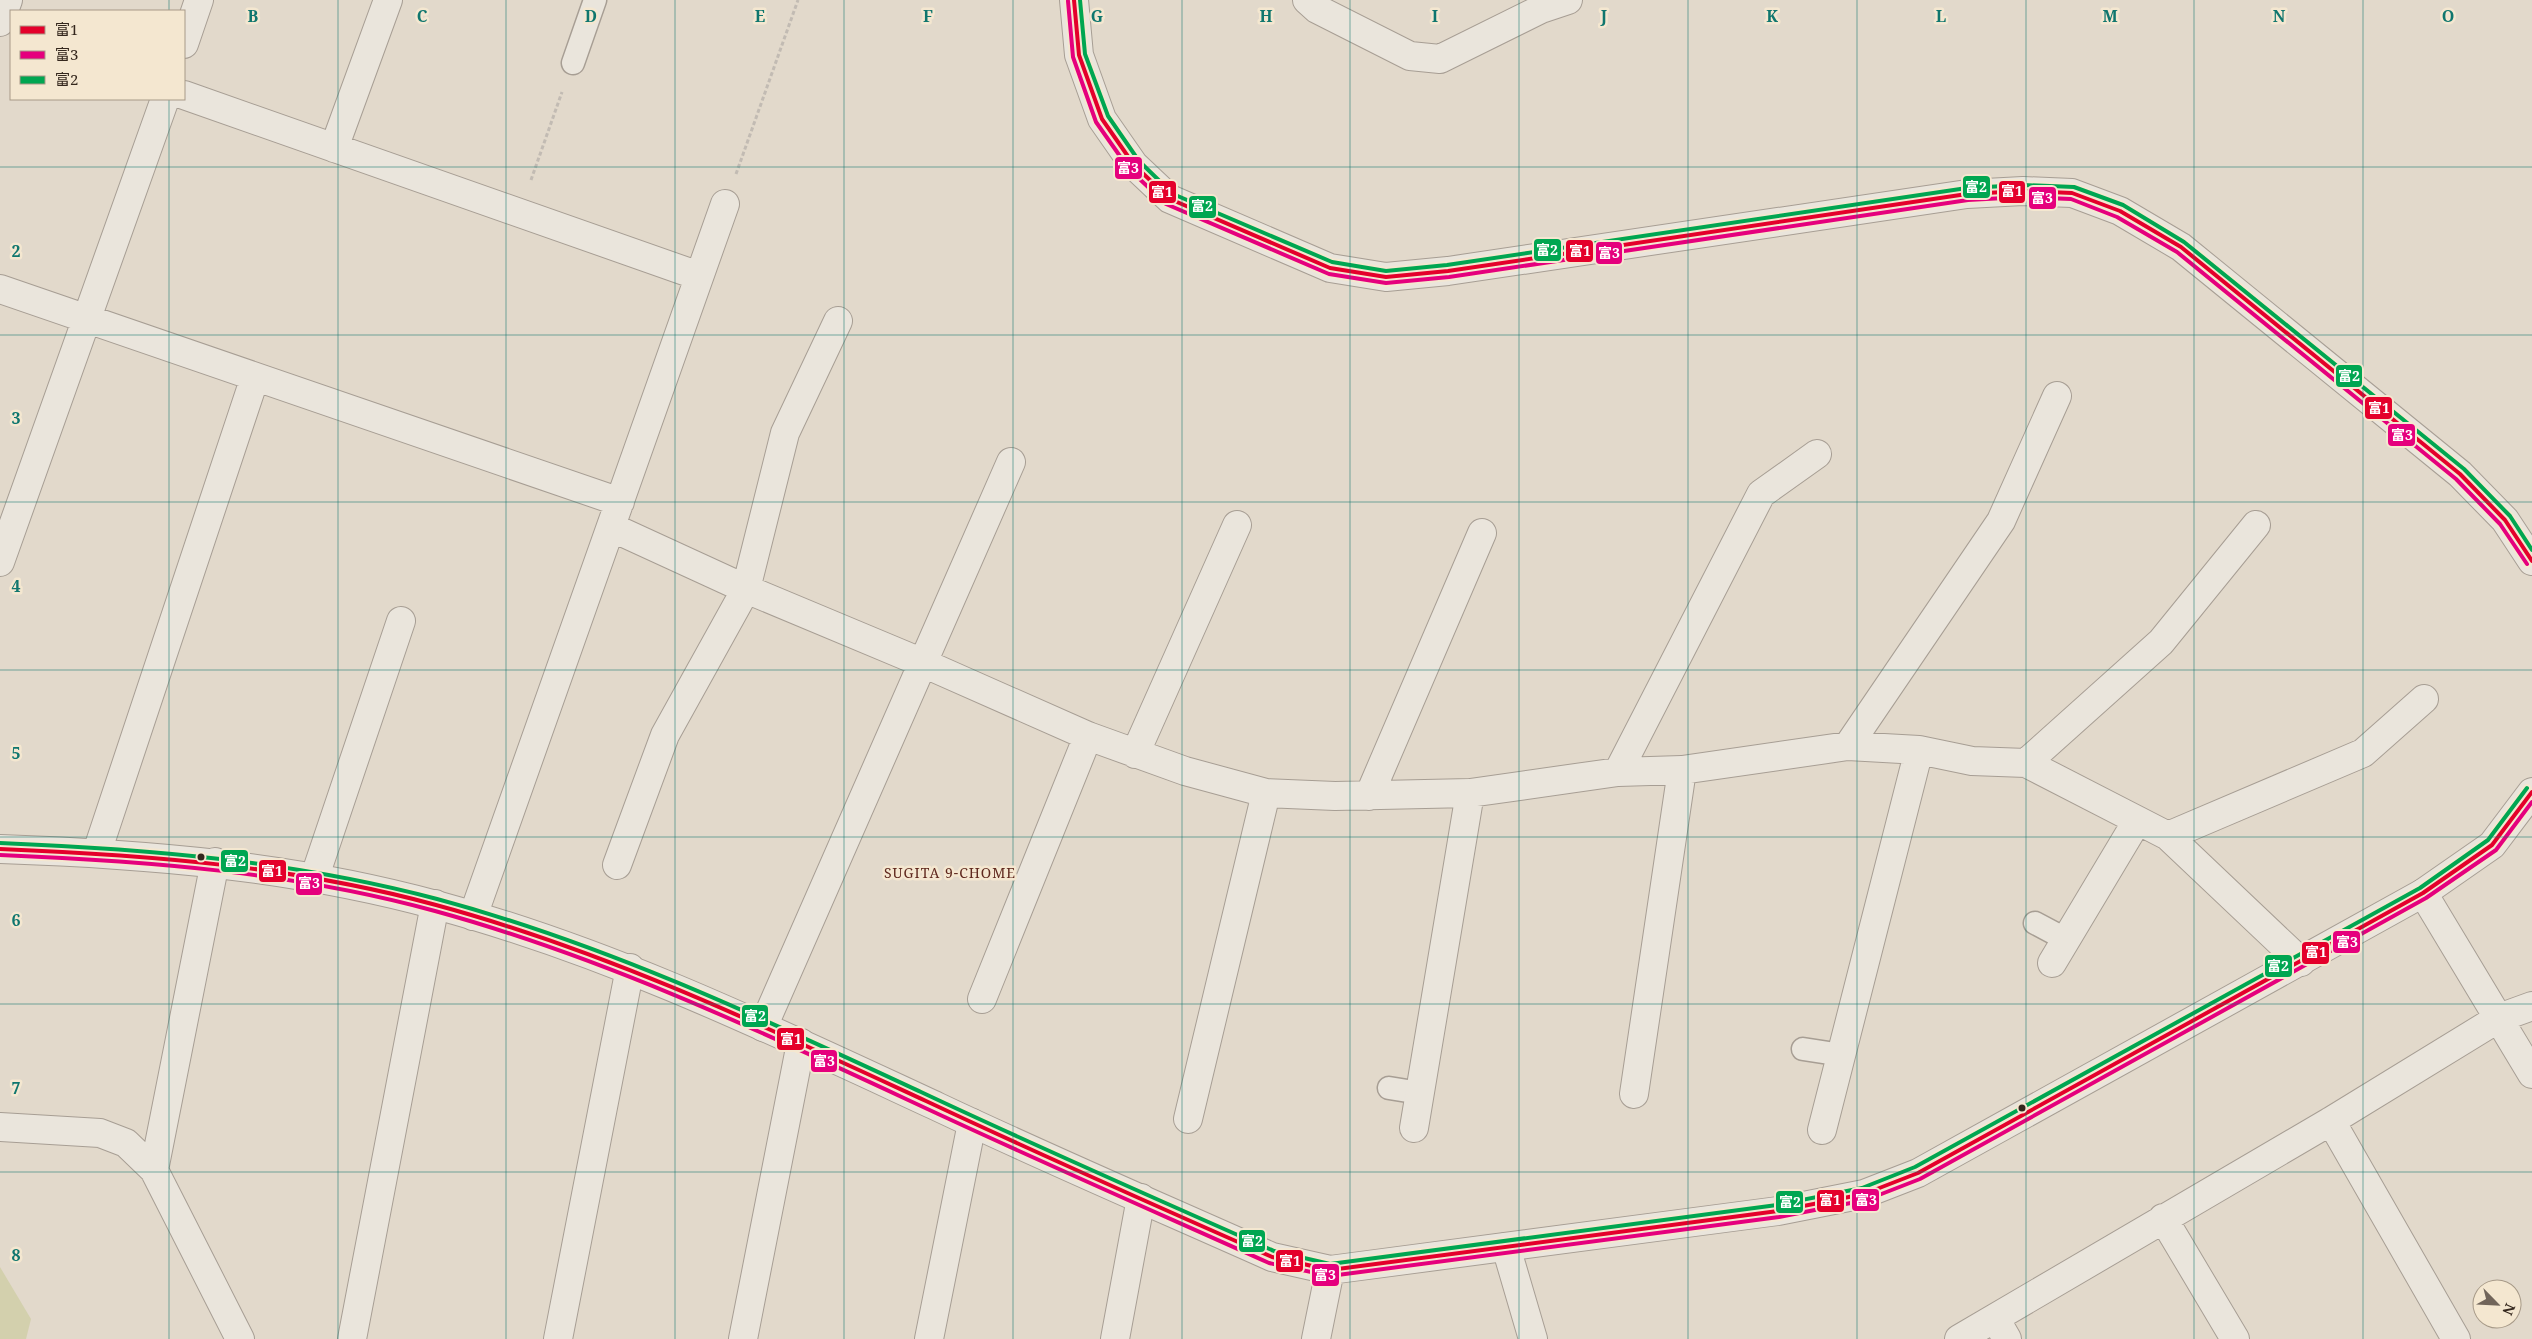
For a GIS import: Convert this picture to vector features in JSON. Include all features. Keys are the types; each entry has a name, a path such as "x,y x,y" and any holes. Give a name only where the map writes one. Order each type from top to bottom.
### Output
{"street":[{"path":"0,22 8,0"},
{"path":"185,41 199,0"},
{"path":"334,148 388,0"},
{"path":"1074,0 1078,55 1102,118 1134,165 1170,199 1330,268 1386,277 1448,271 1968,194 2023,191 2072,193 2112,208 2181,247 2460,474 2505,520 2532,561"},
{"path":"1307,0 1317,9 1410,56 1440,59 1541,9 1568,0"},
{"path":"185,95 334,148 524,202 699,276"},
{"path":"0,562 165,100"},
{"path":"473,916 725,204"},
{"path":"0,290 255,377 616,514 746,589 923,663 1088,736 1135,754 1266,792 1335,796 1470,793 1618,772 1682,770 1848,746 1919,750 1972,761 2026,763 2168,836 2301,962"},
{"path":"617,865 665,735 746,589 785,433 838,321"},
{"path":"97,852 255,377"},
{"path":"1848,746 2001,520 2057,396"},
{"path":"1618,772 1761,494 1817,454"},
{"path":"763,1027 1011,462"},
{"path":"2026,763 2161,642 2256,524"},
{"path":"1135,754 1237,525"},
{"path":"1369,796 1482,533"},
{"path":"315,876 400,621"},
{"path":"2168,836 2363,753 2424,699"},
{"path":"982,999 1088,736"},
{"path":"1822,1130 1919,750"},
{"path":"1634,1094 1682,770"},
{"path":"1188,1119 1266,792"},
{"path":"0,849 97,852 215,862 315,876 435,904 537,935 630,968 1272,1258 1330,1270 1778,1211 1864,1194 1918,1173 2301,962 2422,893 2492,845 2532,792"},
{"path":"1414,1128 1470,793"},
{"path":"2052,963 2137,821"},
{"path":"154,1170 215,862"},
{"path":"2422,893 2532,1074"},
{"path":"352,1339 435,904"},
{"path":"558,1339 630,968"},
{"path":"1958,1339 2001,1328 2163,1218 2331,1121 2499,1018 2532,1006"},
{"path":"743,1339 801,1044"},
{"path":"2331,1121 2456,1339"},
{"path":"929,1339 972,1123"},
{"path":"0,1127 100,1133 126,1143 154,1170 240,1339"},
{"path":"1115,1339 1141,1198"},
{"path":"2163,1218 2235,1339"},
{"path":"1506,1247 1533,1339"},
{"path":"1316,1339 1330,1270"}],"lane":[{"path":"572,63 595,0"},
{"path":"2035,923 2067,940"},
{"path":"1803,1049 1842,1055"},
{"path":"1389,1088 1420,1093"}],"path":[{"path":"725,204 798,0"},
{"path":"524,202 572,63"}],"shaded area":[{"path":"0,1267 31,1319 26,1339 0,1339"}],"transit line":[{"name":"富1","path":"1074,0 1079,55 1102,119 1134,165 1170,199 1330,268 1386,277 1448,271 1967,194 2023,191 2072,193 2120,211 2181,247 2460,474 2505,520 2532,561"},
{"name":"富2","path":"1080,0 1085,54 1108,116 1139,161 1173,194 1332,262 1386,271 1447,265 1967,188 2023,185 2074,187 2123,205 2184,242 2464,469 2510,516 2532,550"},
{"name":"富3","path":"1068,1 1073,57 1096,122 1129,169 1166,204 1329,274 1386,283 1449,277 1968,200 2023,197 2071,199 2117,217 2177,252 2456,479 2500,524 2527,564"},
{"name":"富2","path":"0,843 165,853 275,866 383,886 500,917 623,961 683,985 803,1037 1053,1153 1274,1251 1330,1264 1777,1205 1862,1188 1915,1167 2420,888 2488,840 2527,788"},
{"name":"富1","path":"0,849 165,859 274,872 383,892 436,905 499,924 562,945 685,992 1055,1161 1272,1257 1330,1270 1778,1211 1864,1194 1918,1173 2423,893 2492,845 2532,792"},
{"name":"富3","path":"0,855 164,865 273,878 382,898 435,911 502,931 567,953 696,1004 1269,1263 1330,1276 1779,1217 1866,1200 1920,1179 2426,898 2496,850 2532,802"}],"district":[{"name":"SUGITA 9-CHOME","path":"950,872"}]}
